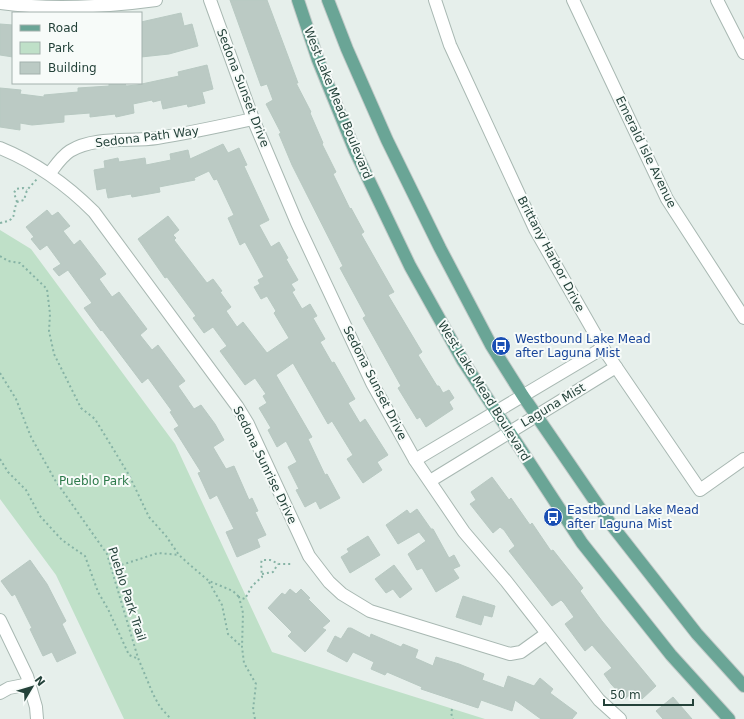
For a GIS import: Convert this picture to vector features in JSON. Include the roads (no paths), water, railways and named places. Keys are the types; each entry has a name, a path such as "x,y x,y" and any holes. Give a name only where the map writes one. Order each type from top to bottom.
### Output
{"main road":[{"name":"West Lake Mead Boulevard","path":"298,0 318,60 354,151 410,266 463,361 582,543 671,655 729,719"},
{"path":"328,0 347,49 384,133 436,242 491,345 523,396 610,523 697,634 744,686"}],"street":[{"path":"0,3 17,6 108,6 156,0"},
{"name":"Sedona Sunset Drive","path":"210,0 253,119 297,223 372,383 415,460 464,532 506,580 546,634 599,700 620,719"},
{"name":"Brittany Harbor Drive","path":"435,0 450,45 535,229 603,348 700,490 744,459"},
{"name":"Emerald Isle Avenue","path":"573,0 667,199 744,318"},
{"path":"717,0 744,53"},
{"name":"Sedona Path Way","path":"47,171 71,151 94,143 156,138 202,131 253,119"},
{"name":"Sedona Sunrise Drive","path":"0,148 22,157 47,171 74,192 94,212 237,406 248,424 309,556 329,582 342,594 370,611 510,654 521,652 546,634"},
{"name":"Laguna Mist","path":"415,460 603,348"},
{"name":"Laguna Mist","path":"430,482 536,414 616,367"},
{"path":"0,620 29,684 36,707 37,719"},
{"path":"0,693 9,688 29,684"}],"place":[{"name":"Westbound Lake Mead after Laguna Mist","path":"501,346"},
{"name":"Eastbound Lake Mead after Laguna Mist","path":"553,517"}],"park label":[{"name":"Pueblo Park","path":"94,481"}]}
